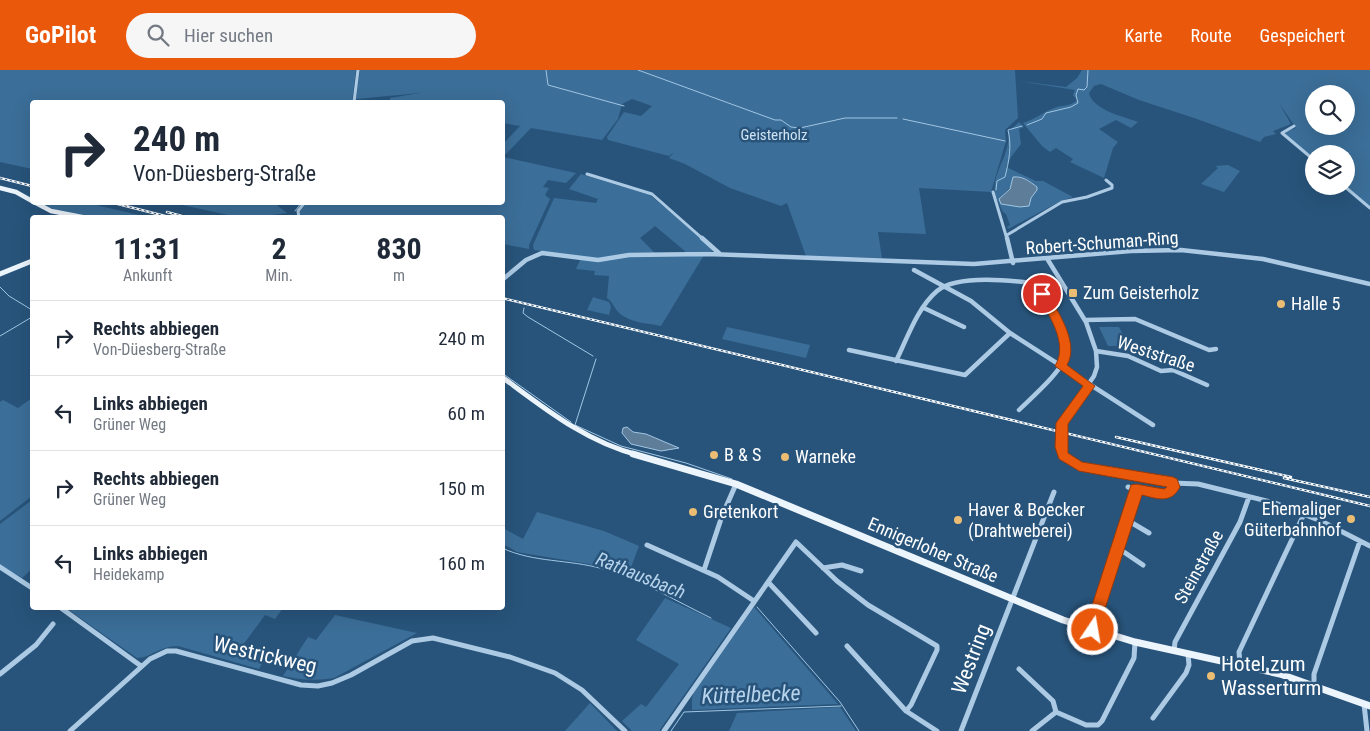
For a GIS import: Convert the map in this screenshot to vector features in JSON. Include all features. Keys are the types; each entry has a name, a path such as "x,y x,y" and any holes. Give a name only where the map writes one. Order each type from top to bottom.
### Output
{"main road":[{"path":"0,188 16,192 30,200"},
{"path":"39,205 51,211 71,215"},
{"path":"0,274 30,262"},
{"name":"Ennigerloher Straße","path":"505,379 559,419 602,443 736,484 1012,599 1093,630 1174,651 1280,674 1367,705"}],"street":[{"path":"354,100 358,70"},
{"path":"1294,126 1282,133 1305,152"},
{"path":"587,174 652,194 720,254"},
{"name":"Robert-Schuman-Ring","path":"1007,235 1062,202 1087,198 1112,188 1112,184 1106,180"},
{"name":"Robert-Schuman-Ring","path":"993,192 1007,235 1013,263"},
{"path":"1355,195 1370,208"},
{"name":"Robert-Schuman-Ring","path":"505,278 533,255 542,253 598,260 629,255 720,254 895,262 1013,263 1151,250 1198,251 1284,262 1370,284"},
{"path":"1048,260 1085,320 1093,336 1096,351 1097,367 1090,386 1062,423 1061,447 1064,457 1079,466 1173,483 1198,484 1275,503 1304,514 1370,546"},
{"path":"914,270 979,307 1010,333 1153,425"},
{"path":"896,361 924,308 935,292 945,286 959,281 1026,282 1036,285 1062,333 1066,351 1061,366 1019,410"},
{"path":"924,308 964,327"},
{"path":"1085,320 1136,319 1209,350 1216,349"},
{"path":"849,350 965,375 1010,333"},
{"name":"Weststraße","path":"1096,351 1128,356 1161,371 1172,370 1207,385"},
{"path":"1128,487 1165,495 1171,492 1174,487 1173,483"},
{"path":"704,570 722,516 736,484"},
{"path":"1093,630 1094,621 1136,489"},
{"name":"Westring","path":"961,731 1054,492"},
{"name":"Steinstraße","path":"1174,651 1175,642 1240,522 1249,502 1249,497"},
{"path":"1240,664 1239,652 1304,514"},
{"path":"1127,520 1149,533"},
{"path":"1314,686 1314,674 1360,541"},
{"path":"664,731 796,542 823,568 881,614 937,646 937,650 911,705 906,711"},
{"path":"647,545 704,570 754,601"},
{"path":"1118,548 1143,565"},
{"path":"823,568 841,564 861,571"},
{"path":"0,567 30,587"},
{"path":"768,582 816,633"},
{"path":"64,610 141,666"},
{"path":"0,674 38,642 53,624"},
{"name":"Westrickweg","path":"70,731 141,666 157,655 176,650 300,685 318,686 332,683 351,675 412,641 433,638 510,657 555,673 582,690 624,731"},
{"path":"1056,712 1086,725 1098,725 1102,722 1134,658 1136,642"},
{"path":"847,646 906,711 937,731"},
{"path":"1153,718 1186,673 1189,665 1188,654"},
{"path":"1019,669 1053,700 1056,712"},
{"path":"1367,705 1367,731"},
{"path":"1032,731 1056,712"}],"green space":[{"path":"0,70 356,70 352,100 30,100 30,169 0,162"},
{"name":"Geisterholz","path":"360,70 1015,70 1018,118 1005,130 1006,141 991,192 919,188 926,234 878,232 882,258 806,256 787,203 781,206 730,188 685,164 669,158 674,152 669,156 608,140 607,137 624,112 641,116 652,106 632,99 622,104 618,119 602,140 531,128 505,155 505,142 520,126 505,123 505,100 390,100 390,98 420,93 356,99"},
{"path":"1082,70 1370,70 1370,207 1355,194 1355,145 1305,145 1305,151 1286,135 1285,132 1296,128 1279,103 1291,124 1273,131 1276,134 1264,137 1260,142 1139,100 1101,84 1094,86 1089,93 1096,104 1109,112 1138,122 1131,128 1116,120 1099,129 1118,142 1113,148 1104,178 1070,162 1073,159 1056,148 1050,152 1042,146 1023,123 1053,108 1070,104 1077,100 1073,95 1075,90 1018,81 1066,87 1077,78"},
{"path":"1019,122 1024,127 1019,129 1021,144 1006,167 1036,181 1043,181 1073,197 1061,201 1008,229 1007,227 1010,225 995,194 995,186 998,171 1007,148 1008,132","holes":["1020,177 1037,187 1037,190 1020,207 1003,203 999,199"]},
{"path":"505,157 576,173 566,183 548,180 543,187 549,188 545,195 550,199 529,245 529,249 505,244 505,215 301,215 299,213 305,205 505,205"},
{"path":"1228,165 1240,171 1224,192 1201,184 1218,168 1215,166"},
{"path":"581,174 650,195 717,251 686,252 655,226 640,238 655,253 598,259 534,250 533,245 554,198 596,203 598,199 569,189"},
{"path":"43,205 96,205 139,215 78,215"},
{"path":"182,205 277,205 287,213 272,215 228,215"},
{"path":"704,255 661,326 639,322 623,316 607,298 609,276 594,275 595,271 576,269 580,260 630,256"},
{"path":"593,297 609,302 611,307 609,315 587,310"},
{"path":"727,327 810,345 806,358 722,339"},
{"path":"1099,327 1119,327 1129,346 1108,346"},
{"path":"30,399 30,498 0,521 0,402 3,400 18,408"},
{"path":"30,502 30,571 22,578 0,565 0,524"},
{"path":"537,512 604,531 639,546 627,578 589,564 517,552 505,545 505,529 523,539"},
{"path":"665,598 731,628 659,731 632,731 622,721 641,704 646,707 679,664 636,640"},
{"path":"754,607 838,704 692,710 694,692"},
{"path":"69,610 282,610 275,619 265,615 240,649 266,657 259,669 178,646 137,658"},
{"path":"335,615 417,633 334,678 308,680 283,676 308,637 316,640"},
{"path":"590,703 617,731 565,731"},
{"path":"840,707 856,731 729,731 737,713"}],"shaded area":[{"path":"1013,177 1023,178 1037,187 1029,206 1020,207 1001,204 999,199 1010,189"},
{"path":"627,427 633,432 646,434 679,448 661,451 631,444 622,433 623,428"}],"waterway":[{"path":"546,70 548,85 624,106"},
{"path":"638,70 775,120 781,120 791,127 800,128 845,118 897,118"},
{"path":"1027,125 1042,119 1046,113 1071,107 1078,103 1076,95 1078,89 1084,90 1087,87 1088,70"},
{"path":"903,119 1005,141"},
{"path":"996,190 997,181 1005,177 1008,165 1010,148 1008,130 1022,126"},
{"path":"295,211 300,205"},
{"name":"Rathausbach","path":"0,287 9,296 30,309"},
{"path":"524,308 523,313 528,317 593,356"},
{"path":"0,336 30,318"},
{"path":"596,359 575,425 621,446 686,463 732,479"},
{"path":"505,375 571,422"},
{"name":"Rathausbach","path":"505,549 539,559 603,569 645,585 711,618"},
{"name":"Rathausbach","path":"757,607 840,702 859,731"},
{"name":"Küttelbecke","path":"671,731 684,712 841,706"}],"railway":[{"path":"0,178 30,186"},
{"path":"122,205 161,215"},
{"path":"167,212 178,215"},
{"path":"505,299 1370,506"},
{"path":"1116,437 1291,477"},
{"path":"1284,478 1370,497"}],"place":[{"name":"Zum Geisterholz","path":"1073,293"},
{"name":"Halle 5","path":"1281,304"},
{"name":"B & S","path":"714,455"},
{"name":"Warneke","path":"785,457"},
{"name":"Gretenkort","path":"693,512"},
{"name":"Ehemaliger Güterbahnhof","path":"1351,519"},
{"name":"Haver & Boecker (Drahtweberei)","path":"958,520"},
{"name":"Hotel zum Wasserturm","path":"1211,676"}],"route":[{"path":"1042,294 1058,322 1065,343 1066,351 1061,366 1090,386 1062,423 1061,447 1063,456 1079,466 1173,483 1174,487 1171,492 1165,495 1136,489 1094,621 1093,630"}]}
